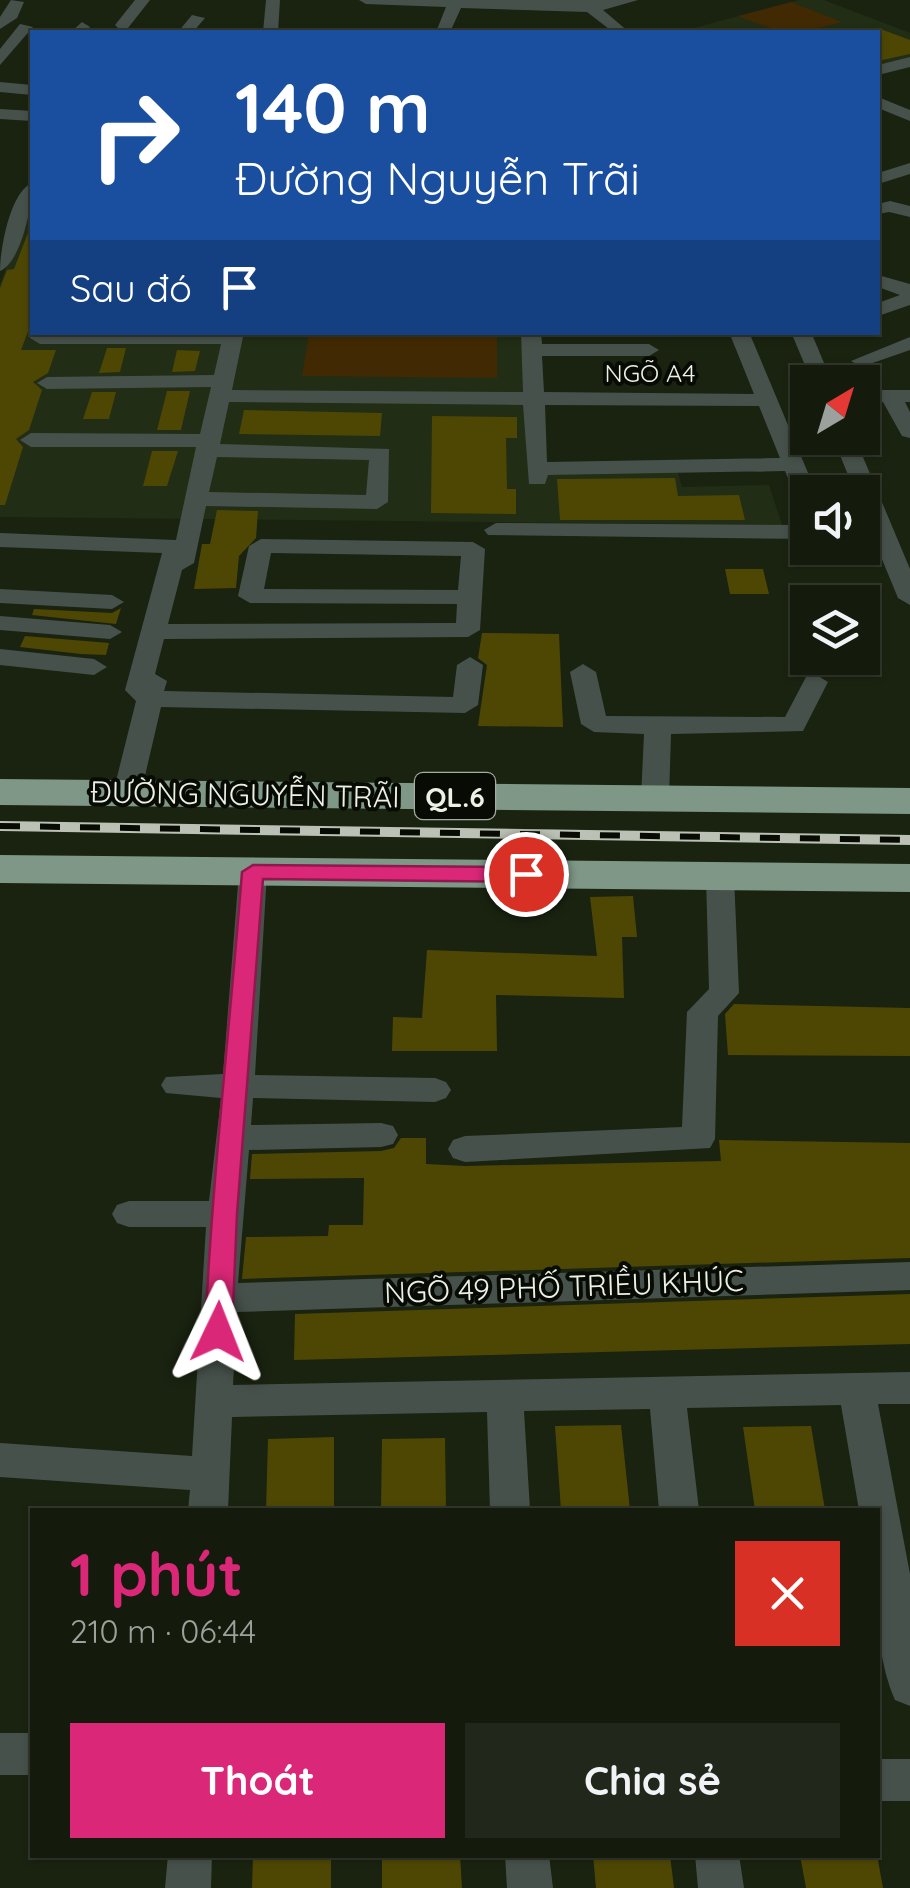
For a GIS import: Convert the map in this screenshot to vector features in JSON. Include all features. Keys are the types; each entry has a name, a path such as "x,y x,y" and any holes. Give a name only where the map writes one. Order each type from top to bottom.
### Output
{"highway":[{"name":"ĐƯỜNG NGUYỄN TRÃI","path":"0,792 910,800"},
{"path":"0,870 910,878"}],"street":[{"path":"123,25 143,0"},
{"path":"271,30 272,0"},
{"path":"366,0 535,13 621,1"},
{"path":"0,24 12,15 17,2"},
{"path":"444,30 456,4"},
{"path":"586,4 619,30"},
{"path":"187,30 197,18"},
{"path":"0,60 25,27"},
{"path":"880,70 910,62"},
{"path":"0,87 30,90"},
{"path":"880,103 910,116"},
{"path":"3,118 30,116"},
{"path":"880,178 910,168"},
{"path":"0,262 30,193"},
{"path":"882,202 910,212"},
{"path":"880,281 886,280 910,295"},
{"path":"880,309 910,295"},
{"path":"41,335 40,338 233,336 127,793"},
{"path":"740,335 799,475"},
{"path":"802,335 815,365"},
{"path":"649,350 532,341 537,474 795,464"},
{"path":"861,361 910,343"},
{"name":"NGÕ A4","path":"47,383 534,400 766,400"},
{"path":"900,396 910,431"},
{"path":"31,440 381,454 377,502 196,499"},
{"path":"496,530 790,532"},
{"path":"0,540 186,547"},
{"path":"880,542 904,570 910,598"},
{"path":"166,632 468,630 473,550 261,546 243,631"},
{"path":"186,547 174,553 138,690 150,699 465,706 470,665"},
{"path":"0,596 112,602"},
{"path":"250,596 470,597"},
{"path":"30,597 9,624 2,662 94,667"},
{"path":"9,624 110,632"},
{"path":"583,672 594,724 794,725 815,682"},
{"path":"655,798 658,726"},
{"path":"0,1460 209,1492 224,1214 234,1138 253,872"},
{"path":"465,1150 698,1139 703,1012 724,993 720,876"},
{"path":"177,1085 434,1090"},
{"path":"234,1138 381,1134"},
{"path":"128,1214 224,1214"},
{"name":"NGÕ 49 PHỐ TRIỀU KHÚC","path":"219,1298 910,1276"},
{"path":"216,1401 910,1388"},
{"path":"857,1391 878,1508"},
{"path":"667,1394 680,1508"},
{"path":"505,1396 510,1508"},
{"path":"880,1519 910,1686"},
{"path":"0,1754 30,1754"},
{"path":"880,1780 910,1780"},
{"path":"188,1888 190,1858"},
{"path":"527,1858 530,1888"},
{"path":"717,1858 720,1888"}],"shaded area":[{"path":"799,0 824,0 910,33 910,60 880,67 880,30 686,30"},
{"path":"791,2 842,22 784,30 738,16"},
{"path":"30,203 30,335 524,335 532,472 677,469 682,487 769,485 782,525 0,517 0,284"},
{"path":"309,335 497,335 497,378 302,376"}],"building":[{"path":"878,30 910,40 910,54 880,61"},
{"path":"30,228 30,326 21,350 56,350 48,373 33,382 42,390 29,430 16,439 23,447 5,505 0,505 0,288 7,270 14,269"},
{"path":"107,348 126,348 120,372 99,373"},
{"path":"177,350 200,351 195,371 172,372"},
{"path":"167,391 190,391 181,430 157,430"},
{"path":"92,392 116,392 109,419 83,419"},
{"path":"244,410 382,413 380,436 239,434"},
{"path":"432,416 517,417 517,438 506,438 507,489 516,489 516,514 431,513"},
{"path":"152,451 178,451 167,486 143,486"},
{"path":"675,478 678,496 739,495 745,520 560,520 557,479"},
{"path":"217,510 258,511 256,538 239,556 236,588 194,589 202,544 210,544"},
{"path":"725,569 763,569 769,594 730,594"},
{"path":"121,608 116,624 32,615 34,609 112,613"},
{"path":"482,633 559,634 563,727 478,726 487,665 478,658"},
{"path":"25,636 109,643 106,655 81,654 20,647"},
{"path":"633,896 637,937 622,937 624,998 496,995 497,1051 392,1051 393,1017 422,1018 427,950 597,956 590,897"},
{"path":"734,1004 910,1008 910,1056 728,1055 725,1014"},
{"path":"401,1138 426,1138 426,1164 465,1166 721,1161 719,1140 910,1143 910,1258 242,1279 246,1237 328,1236 329,1225 363,1225 364,1178 250,1179 252,1154 381,1151 394,1148"},
{"path":"910,1294 910,1344 294,1360 295,1314"},
{"path":"621,1425 630,1508 561,1508 555,1426"},
{"path":"811,1426 825,1508 755,1508 743,1427"},
{"path":"334,1437 334,1508 266,1508 268,1439"},
{"path":"445,1438 446,1508 381,1508 382,1439"},
{"path":"253,1858 331,1858 331,1888 252,1888"},
{"path":"382,1858 460,1858 462,1888 382,1888"},
{"path":"593,1858 670,1858 674,1888 596,1888"},
{"path":"801,1858 878,1858 883,1888 806,1888"}],"railway":[{"path":"0,826 910,840"}],"route":[{"path":"218,1332 253,872 526,874"}]}
